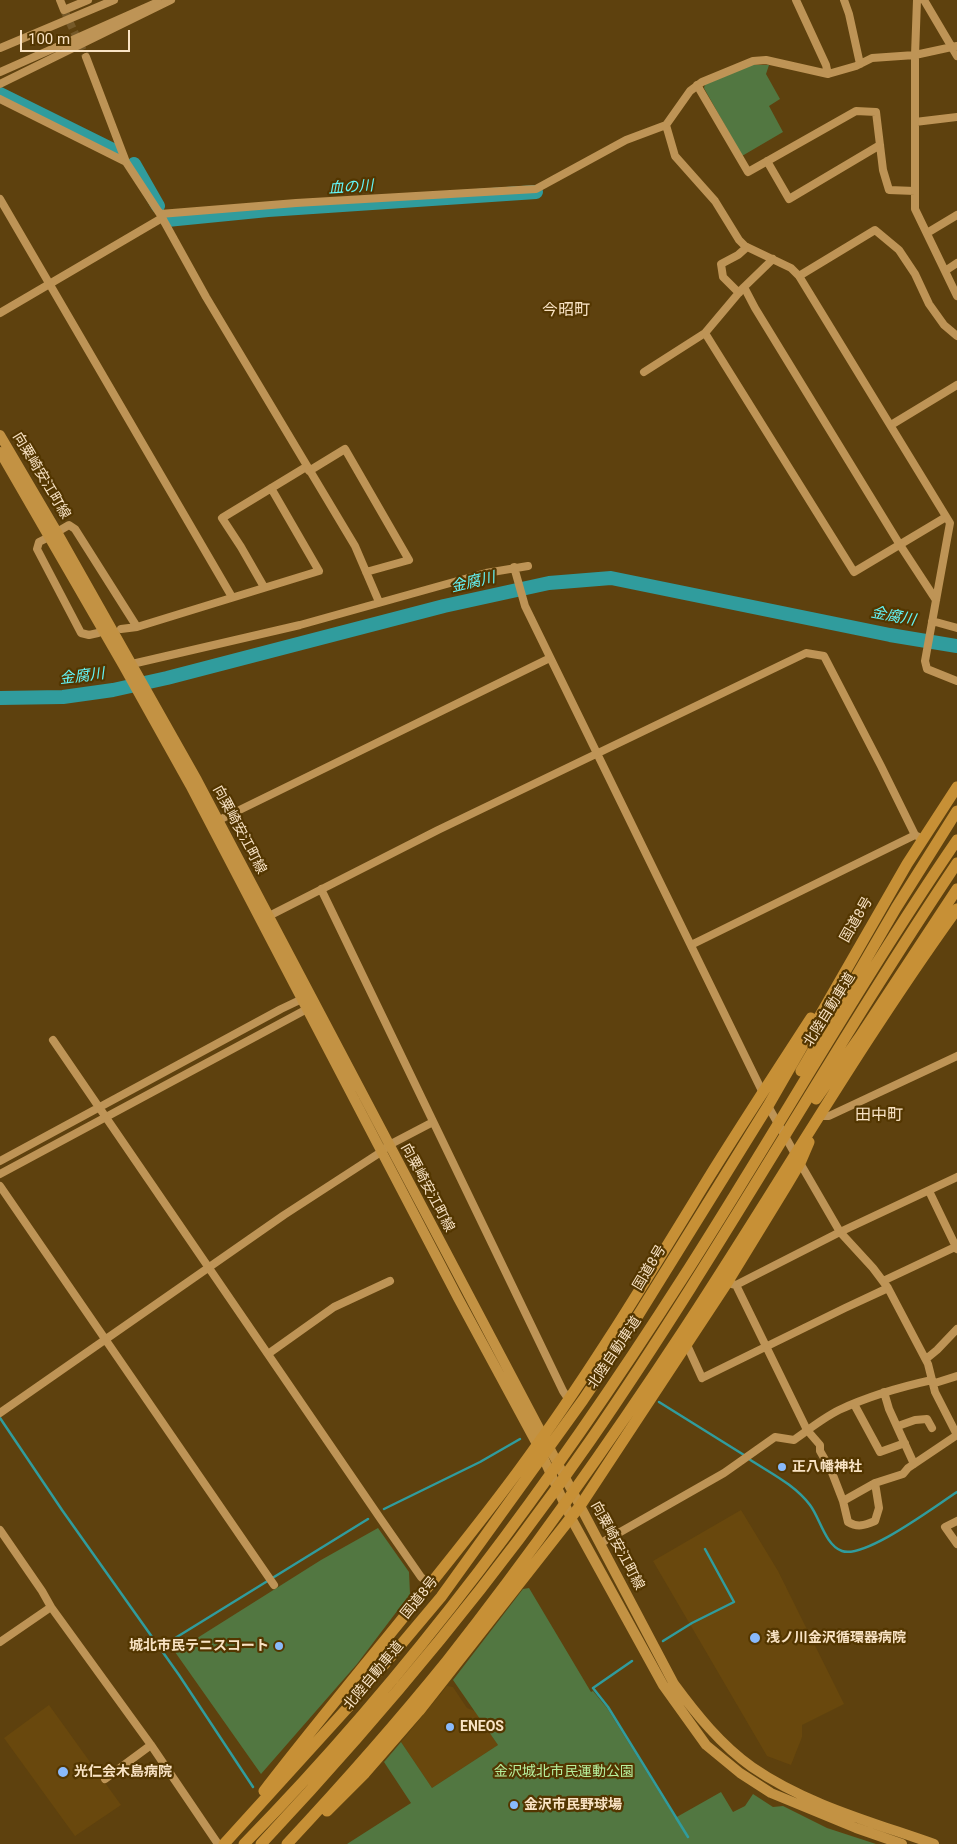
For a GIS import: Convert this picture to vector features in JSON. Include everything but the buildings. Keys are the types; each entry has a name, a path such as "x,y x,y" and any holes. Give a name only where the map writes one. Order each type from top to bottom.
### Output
{"highway":[{"name":"国道8号","path":"223,1844 351,1704 441,1597 537,1466 640,1313 768,1106 821,1016 919,837 957,787"},
{"path":"736,1192 824,1030 896,908 957,811"},
{"name":"北陸自動車道","path":"244,1844 357,1720 448,1610 520,1516 629,1360 685,1274 883,953 957,840"},
{"name":"北陸自動車道","path":"261,1844 338,1761 415,1671 518,1539 590,1441 726,1233 888,968 957,863"},
{"path":"726,1233 859,1038 957,889"},
{"path":"292,1844 305,1834 365,1773 419,1711 580,1506 687,1345 731,1284 820,1116 903,988 956,913"},
{"path":"223,1844 322,1716 430,1585 519,1470 569,1400 651,1274 763,1093 830,989 851,960"},
{"path":"287,1844 365,1758 446,1661 588,1473 797,1159"}],"main road":[{"name":"向粟崎安江町線","path":"0,435 53,534 128,664 265,918 313,999 385,1149"},
{"name":"向粟崎安江町線","path":"0,452 53,534"},
{"name":"向粟崎安江町線","path":"265,918 307,1009 385,1149 540,1440 601,1543 659,1658 683,1696 734,1753 776,1782 832,1809 934,1844"},
{"name":"向粟崎安江町線","path":"540,1440 571,1518 656,1672 706,1745 722,1760 771,1793 856,1828 902,1844"}],"street":[{"path":"60,0 64,10 88,0"},
{"path":"0,48 114,0"},
{"path":"0,72 162,0"},
{"path":"0,84 171,0"},
{"path":"796,0 826,65 828,74"},
{"path":"844,0 860,64"},
{"path":"917,0 914,209 957,296"},
{"path":"924,0 954,46 957,56"},
{"path":"0,313 161,216 296,203 536,189 626,140 666,125 690,90 702,82 753,61 766,60 828,74 860,64 872,58 915,55 954,46"},
{"path":"86,57 126,162 161,216 354,546 379,602"},
{"path":"697,85 748,172 856,112 876,112 883,170 889,190 914,191"},
{"path":"0,99 126,162"},
{"path":"915,122 957,117"},
{"path":"666,125 675,156 707,191 739,240 747,247 791,268 799,276 950,523 925,661 927,669 957,681"},
{"path":"767,161 789,199 880,145"},
{"path":"0,199 232,597"},
{"path":"927,233 957,215"},
{"path":"799,276 875,230 899,250 915,274 929,304 944,325 957,336"},
{"path":"747,247 738,255 721,264 723,277 742,290 755,308 936,600"},
{"path":"644,372 705,333 742,290 773,259"},
{"path":"945,271 957,263"},
{"path":"705,333 854,572 946,517"},
{"path":"891,425 957,385"},
{"path":"264,587 241,546 222,518 271,488 345,449 409,560 366,572"},
{"path":"121,630 137,627 319,571 271,488"},
{"path":"98,634 89,635 81,633 37,549 39,542 69,524 75,529 137,627"},
{"path":"128,664 300,625 486,572 528,566"},
{"path":"515,568 525,606 763,1093"},
{"path":"932,623 957,628"},
{"path":"265,918 438,830 806,653 824,656 919,837 691,945"},
{"path":"214,822 550,658"},
{"path":"321,889 569,1400"},
{"path":"0,1161 302,999 313,999"},
{"path":"0,1174 104,1116 307,1009 313,999"},
{"path":"53,1040 380,1518 422,1577 430,1585"},
{"path":"820,1116 829,1116 957,1056"},
{"path":"768,1106 840,1232 888,1288 926,1359 936,1392 957,1435 908,1468 903,1474 875,1483 843,1502"},
{"path":"0,1412 284,1215 385,1149 433,1122"},
{"path":"875,1483 879,1508 875,1521 863,1526 848,1522 843,1502 831,1470 820,1451 820,1445 807,1430 786,1390 767,1347 731,1284 957,1177"},
{"path":"0,1186 272,1581"},
{"path":"883,1280 957,1247 929,1191"},
{"path":"268,1354 334,1308 390,1281"},
{"path":"687,1345 702,1378 888,1288"},
{"path":"926,1359 957,1329"},
{"path":"601,1543 724,1473 775,1437 794,1440 838,1410 884,1392 932,1380 936,1383 957,1376"},
{"path":"884,1392 914,1464"},
{"path":"854,1404 880,1452 905,1443"},
{"path":"898,1426 915,1420 927,1419 932,1428"},
{"path":"957,1521 945,1527 957,1544"},
{"path":"0,1530 51,1607 218,1844"},
{"path":"0,1642 51,1607"},
{"path":"105,1779 150,1746"},
{"path":"771,1793 776,1782"}],"shaded area":[{"name":"浅ノ川金沢循環器病院","path":"741,1510 778,1571 844,1704 802,1725 802,1737 791,1765 767,1756 653,1561"},
{"name":"ENEOS","path":"447,1686 453,1687 467,1708 475,1711 498,1745 432,1788 401,1742"},
{"name":"光仁会木島病院","path":"49,1705 121,1805 75,1836 4,1738"}],"green space":[{"path":"751,65 769,65 766,74 780,99 769,106 783,132 742,156 704,88 705,84"},
{"name":"城北市民テニスコート","path":"378,1528 409,1572 410,1594 357,1664 261,1774 175,1652 321,1560"},
{"name":"金沢城北市民運動公園","path":"529,1588 591,1692 593,1691 607,1708 675,1818 721,1792 733,1812 745,1806 753,1794 773,1807 783,1806 827,1828 876,1844 347,1844 411,1803 384,1762 401,1742 432,1788 498,1745 453,1680 523,1589"}],"waterway":[{"name":"血の川","path":"0,94 113,150"},
{"name":"血の川","path":"134,164 158,206"},
{"name":"血の川","path":"167,220 268,210 536,192"},
{"name":"金腐川","path":"0,698 63,697 113,690 167,678 444,606 549,583 611,578 890,635 957,646"},
{"path":"659,1402 744,1455"},
{"path":"0,1418 62,1510 179,1675 253,1787"},
{"path":"384,1509 480,1462 520,1439"},
{"path":"749,1459 797,1491 814,1510 823,1531 831,1543 842,1551 853,1551 883,1540 957,1492"},
{"path":"159,1648 368,1519"},
{"path":"663,1641 692,1623 734,1602 705,1549"},
{"path":"632,1661 593,1688 608,1707 688,1837"}],"tunnel":[{"path":"64,10 86,57"}],"place":[{"name":"正八幡神社","path":"782,1467"},
{"name":"浅ノ川金沢循環器病院","path":"755,1638"},
{"name":"城北市民テニスコート","path":"279,1646"},
{"name":"ENEOS","path":"450,1727"},
{"name":"光仁会木島病院","path":"63,1772"},
{"name":"金沢市民野球場","path":"514,1805"}],"district":[{"name":"今昭町","path":"566,311"},
{"name":"田中町","path":"879,1116"}]}
